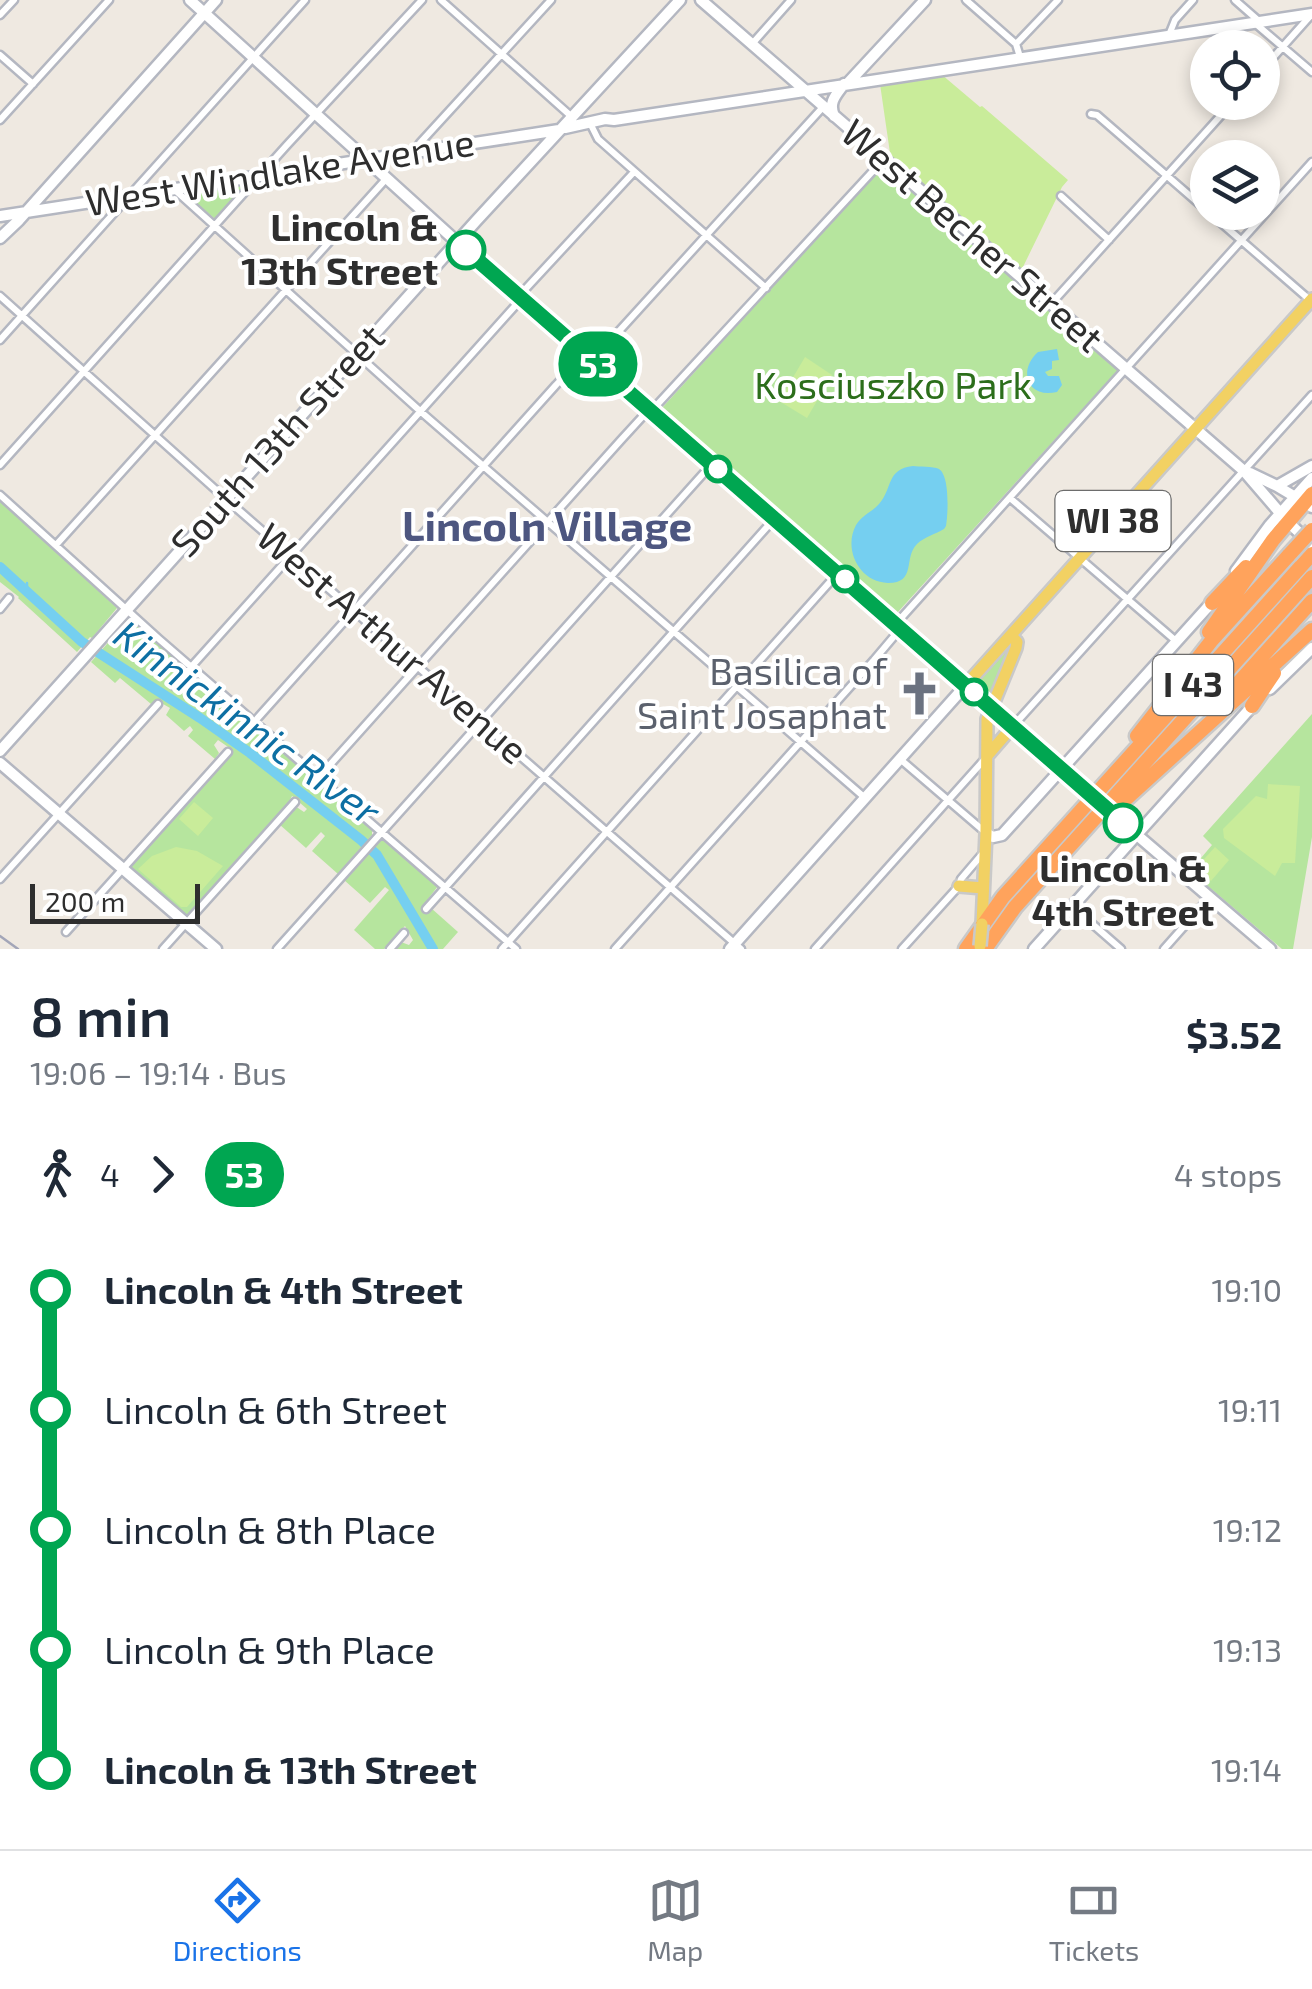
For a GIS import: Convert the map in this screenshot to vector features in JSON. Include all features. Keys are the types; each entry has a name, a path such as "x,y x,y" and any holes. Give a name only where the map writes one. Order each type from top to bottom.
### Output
{"highway":[{"path":"1212,603 1306,500"},
{"path":"1180,679 1277,528 1312,516"},
{"path":"1085,804 1180,679 1312,530"},
{"name":"I 43","path":"966,949 1003,897 1085,804 1308,566"},
{"name":"I 43","path":"983,949 1308,566"},
{"path":"1179,750 1312,601"},
{"path":"1094,820 1108,816 1312,630"},
{"path":"1252,706 1282,659 1312,638"}],"main road":[{"name":"WI 38","path":"966,685 1312,300"},
{"path":"983,949 987,719 1016,648 1011,634"},
{"path":"966,685 1012,726 987,756"},
{"path":"959,886 983,894"}],"street":[{"path":"0,15 14,0"},
{"path":"0,120 109,0"},
{"path":"190,0 457,242 966,685 735,947"},
{"path":"0,238 216,0"},
{"path":"0,340 305,0"},
{"path":"0,466 422,0"},
{"path":"441,0 572,118"},
{"path":"415,151 551,0"},
{"name":"South 13th Street","path":"0,752 457,242 680,0"},
{"name":"West Becher Street","path":"700,0 1244,471 1261,492 1277,528"},
{"path":"752,44 792,0"},
{"path":"834,116 832,100 925,0"},
{"path":"966,0 1016,44 1020,57"},
{"path":"1016,44 1058,0"},
{"path":"1169,35 1175,20 1193,0"},
{"path":"1235,0 1312,72"},
{"path":"1280,51 1312,14"},
{"name":"West Windlake Avenue","path":"560,130 584,122 1312,14"},
{"path":"0,55 33,84"},
{"path":"255,722 556,385 578,362 600,352 823,107"},
{"path":"1091,114 1098,115 1312,300"},
{"name":"West Windlake Avenue","path":"0,216 415,151 592,128 614,120"},
{"path":"1051,304 1217,120"},
{"path":"592,128 598,139 766,288"},
{"path":"319,777 632,428 884,159"},
{"path":"615,949 874,660 896,634 902,617 1312,162"},
{"path":"174,686 634,172"},
{"path":"56,546 386,178"},
{"path":"176,191 420,411 865,798"},
{"path":"1060,196 1109,240"},
{"path":"0,228 25,212"},
{"name":"West Arthur Avenue","path":"0,296 735,947"},
{"path":"1270,949 1012,726 1312,395"},
{"path":"277,949 712,464"},
{"path":"1277,486 1312,466"},
{"name":"West Becher Street","path":"1244,471 1306,500"},
{"path":"1306,500 1312,478"},
{"path":"0,495 446,886 505,946 516,949"},
{"path":"1010,498 1177,642"},
{"path":"426,909 774,518"},
{"path":"1277,528 1312,545"},
{"path":"505,946 838,573"},
{"path":"0,608 9,598"},
{"path":"900,759 986,833 993,837 1002,835 1212,603"},
{"path":"1034,949 1252,706 1312,648"},
{"path":"0,879 158,704"},
{"path":"66,932 228,752"},
{"path":"815,949 987,756"},
{"path":"0,762 216,949"},
{"path":"164,949 294,802"},
{"path":"902,949 985,851"},
{"path":"1164,949 1210,897"},
{"path":"1072,907 1121,949"},
{"path":"390,949 404,933"}],"green space":[{"path":"941,74 1068,180 1021,271 887,157 890,153 880,84"},
{"name":"Kosciuszko Park","path":"883,165 1119,369 897,613 661,409"},
{"path":"238,184 241,190 215,219 188,196 191,193"},
{"path":"805,357 832,375 807,418 779,401"},
{"path":"0,500 117,608 77,652 0,582"},
{"path":"129,619 372,829 372,835 338,874 312,851 325,836 321,832 306,848 279,824 295,806 304,812 307,809 292,796 187,916 131,870 130,865 231,749 218,740 214,745 219,753 215,759 188,736 193,730 190,726 184,731 166,715 170,708 156,700 151,704 120,678 115,683 91,662"},
{"path":"1014,643 991,699 976,683"},
{"path":"1312,714 1312,837 1293,949 1282,949 1190,871 1212,845 1203,836"},
{"path":"1268,784 1300,786 1295,863 1282,863 1275,876 1224,838 1223,829 1256,796 1267,799"},
{"path":"194,802 213,818 198,836 179,819"},
{"path":"383,839 438,886 422,907 427,912 431,908 458,932 443,949 395,949 401,942 409,945 413,940 405,926 384,949 375,949 354,930 389,890 385,887 370,903 344,880"},
{"path":"176,847 197,851 223,866 187,907 181,907 138,869 152,856"},
{"path":"1215,847 1229,860 1211,881 1196,868"}],"water":[{"path":"1057,349 1059,360 1052,361 1052,369 1045,372 1048,376 1059,376 1062,385 1057,392 1039,391 1029,382 1028,367 1038,352"},
{"path":"913,466 936,468 943,473 946,526 917,544 903,579 878,581 856,563 852,534 858,522 883,498 894,475"}],"waterway":[{"name":"Kinnickinnic River","path":"0,567 82,642 250,753 361,840 377,855 433,949"},
{"name":"Kinnickinnic River","path":"27,583 27,592"}],"railway":[{"path":"0,936 18,949"}],"bus line":[{"name":"53","path":"466,250 1123,823"}],"place":[{"name":"Lincoln & 13th Street","path":"466,250"},
{"name":"Basilica of Saint Josaphat","path":"920,694"},
{"name":"Lincoln & 4th Street","path":"1123,823"}],"district":[{"name":"Lincoln Village","path":"547,526"}]}
